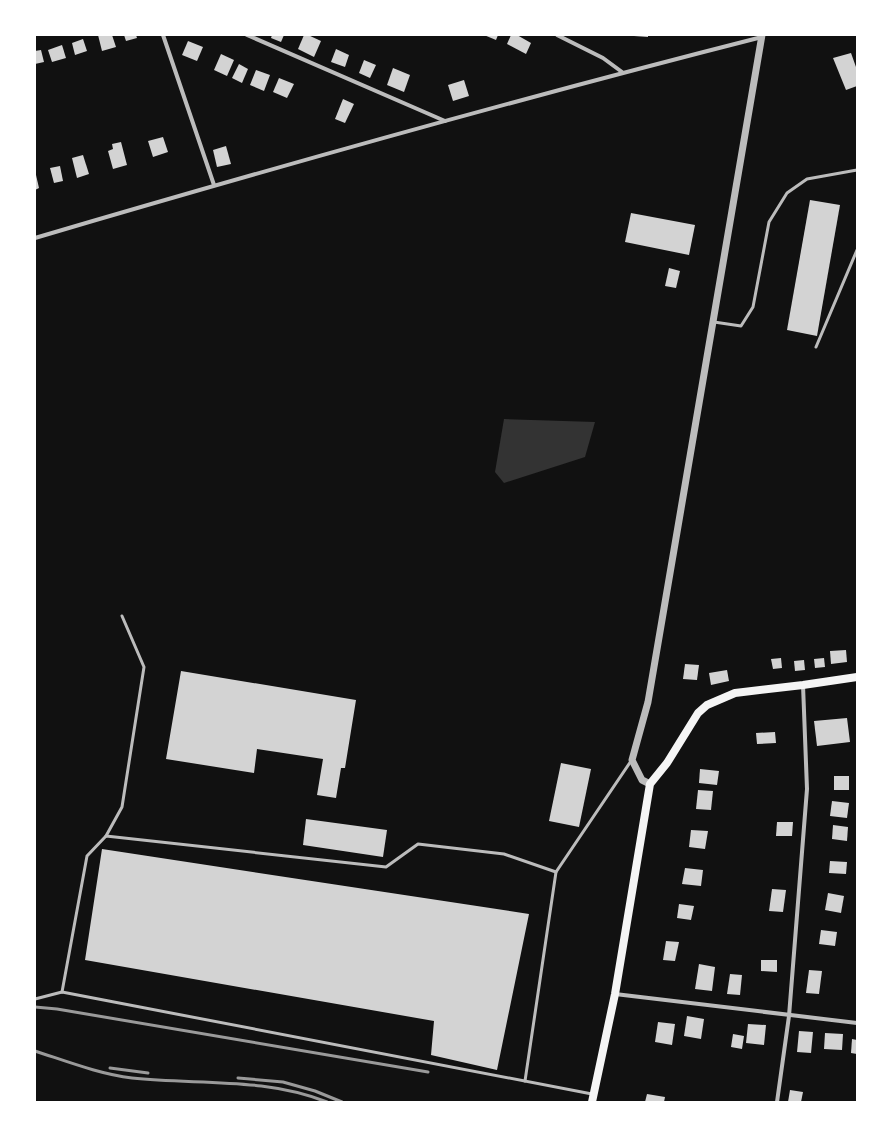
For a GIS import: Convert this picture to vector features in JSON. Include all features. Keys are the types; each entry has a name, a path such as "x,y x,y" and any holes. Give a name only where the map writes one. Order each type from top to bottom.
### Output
{"main road":[{"path":"593,1098 615,994 650,784 667,763 698,713 707,705 735,693 803,685 857,676"}],"street":[{"path":"162,35 214,185"},
{"path":"247,35 446,121"},
{"path":"557,35 603,58 622,72"},
{"path":"35,238 214,185 622,72 762,36 648,702 632,760 642,780 650,784"},
{"path":"777,1102 789,1016 807,788 803,685"},
{"path":"615,994 857,1023"}],"lane":[{"path":"713,322 741,326 753,308 769,222 787,193 807,179 857,170"},
{"path":"816,347 857,250"},
{"path":"62,992 87,856 106,836 122,807 144,668 122,616"},
{"path":"525,1081 556,872 632,760"},
{"path":"106,836 386,867 418,844 504,854 556,872"},
{"path":"35,999 62,992 525,1081 593,1098"}],"shaded area":[{"path":"504,419 595,422 585,457 504,483 495,472"}],"building":[{"path":"98,35 112,35 116,47 102,51"},
{"path":"124,35 136,35 137,38 126,41"},
{"path":"272,35 284,35 281,42 271,38"},
{"path":"304,35 308,35 321,41 314,57 298,49"},
{"path":"484,35 498,35 496,40"},
{"path":"511,35 517,35 531,43 526,54 507,44"},
{"path":"648,35 648,37 634,36"},
{"path":"83,39 87,51 75,55 72,43"},
{"path":"188,41 203,47 197,61 182,55"},
{"path":"62,45 66,58 52,62 48,50"},
{"path":"336,49 349,55 345,67 331,62"},
{"path":"41,50 44,62 35,64 35,51"},
{"path":"851,53 857,67 857,86 846,90 833,58"},
{"path":"221,54 234,60 227,76 214,70"},
{"path":"364,60 376,65 370,78 359,73"},
{"path":"239,64 248,69 242,83 232,78"},
{"path":"393,68 410,75 404,92 387,85"},
{"path":"256,70 270,75 264,91 250,85"},
{"path":"279,78 294,84 287,98 273,92"},
{"path":"464,80 469,96 453,101 448,85"},
{"path":"343,99 354,104 345,123 335,119"},
{"path":"163,137 168,152 153,157 148,141"},
{"path":"121,142 127,165 113,169 108,151 113,149 112,144"},
{"path":"226,146 231,164 217,167 213,150"},
{"path":"83,155 89,174 77,178 72,158"},
{"path":"60,166 63,181 54,183 50,168"},
{"path":"35,175 39,188 35,190"},
{"path":"810,200 840,205 817,336 787,330"},
{"path":"631,213 695,225 689,255 625,242"},
{"path":"669,268 680,271 676,288 665,286"},
{"path":"846,650 847,662 831,664 830,651"},
{"path":"781,658 782,668 773,669 771,659"},
{"path":"824,658 825,667 815,668 814,659"},
{"path":"804,660 805,670 795,671 794,661"},
{"path":"685,664 699,665 697,680 683,679"},
{"path":"727,670 729,681 711,685 709,673"},
{"path":"181,671 356,700 345,768 341,768 336,798 317,795 323,759 257,749 254,773 166,759"},
{"path":"847,718 850,742 817,746 814,721"},
{"path":"775,732 776,743 757,744 756,733"},
{"path":"561,763 591,769 579,827 549,821"},
{"path":"700,769 719,771 717,785 699,783"},
{"path":"834,776 849,776 849,790 834,790"},
{"path":"698,790 713,791 711,810 696,809"},
{"path":"832,801 849,803 847,818 830,816"},
{"path":"306,819 387,830 383,857 303,845"},
{"path":"777,822 793,822 792,836 776,836"},
{"path":"833,825 848,827 847,841 832,839"},
{"path":"691,830 708,831 705,849 689,847"},
{"path":"102,849 529,914 497,1070 431,1055 434,1021 85,960"},
{"path":"830,861 847,862 846,874 829,873"},
{"path":"685,868 703,870 701,886 682,884"},
{"path":"772,889 786,890 783,912 769,911"},
{"path":"828,893 844,896 841,913 825,910"},
{"path":"679,904 694,906 691,920 677,918"},
{"path":"821,930 837,932 835,946 819,944"},
{"path":"666,941 679,942 675,961 663,960"},
{"path":"761,960 777,960 777,972 761,971"},
{"path":"699,964 715,967 712,991 695,989"},
{"path":"809,970 822,971 819,994 806,993"},
{"path":"730,974 742,975 740,995 727,994"},
{"path":"687,1016 704,1019 701,1039 684,1036"},
{"path":"658,1022 675,1024 672,1045 655,1042"},
{"path":"748,1024 766,1025 764,1045 746,1043"},
{"path":"799,1031 813,1032 811,1053 797,1052"},
{"path":"825,1033 843,1034 842,1050 824,1049"},
{"path":"733,1034 744,1036 742,1049 731,1047"},
{"path":"852,1039 857,1040 857,1054 851,1053"},
{"path":"790,1090 803,1092 801,1102 788,1102"},
{"path":"647,1094 665,1097 664,1102 645,1102"}],"railway":[{"path":"35,1007 57,1009 428,1072"},
{"path":"35,1051 107,1074 156,1080 255,1085 303,1094 327,1102"},
{"path":"110,1068 148,1073"},
{"path":"238,1078 283,1082 315,1091 342,1102"}]}
